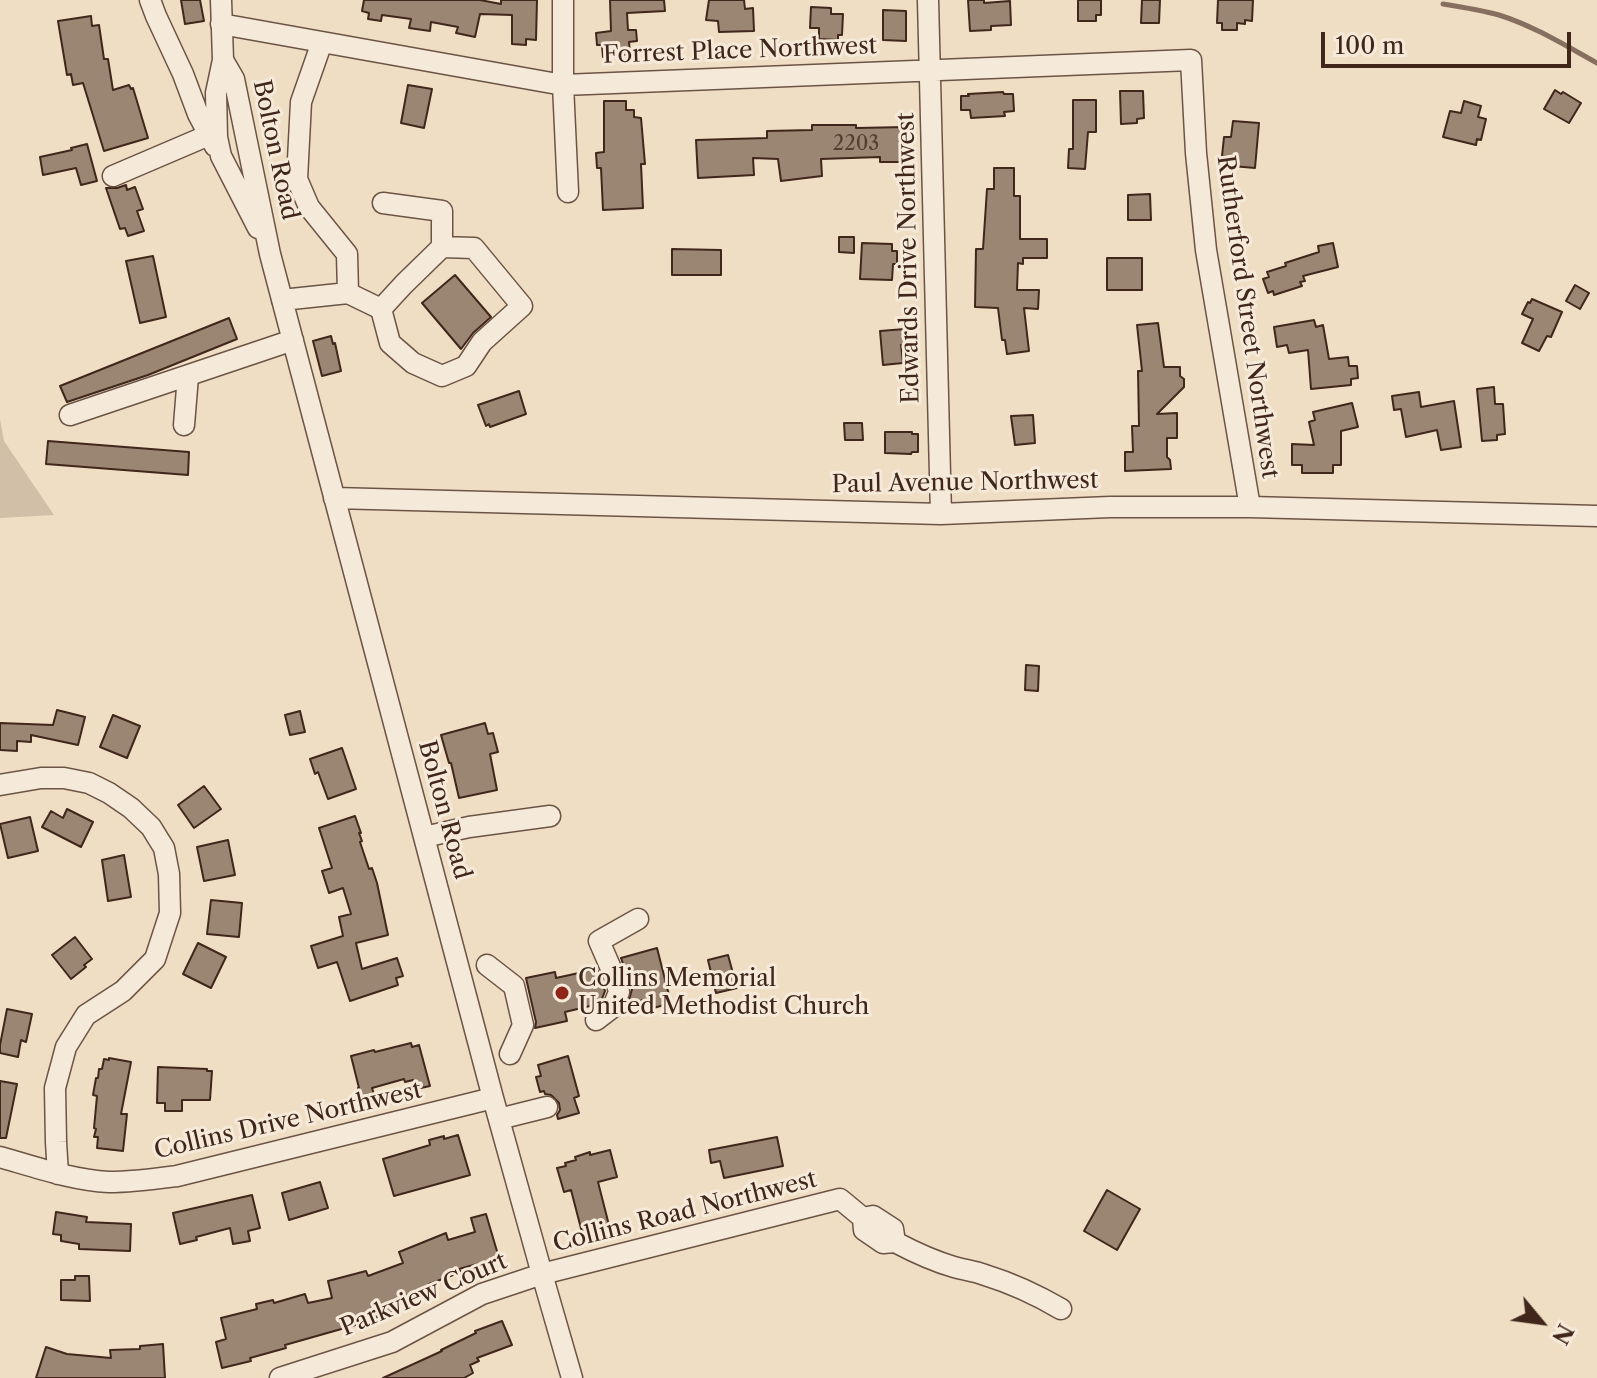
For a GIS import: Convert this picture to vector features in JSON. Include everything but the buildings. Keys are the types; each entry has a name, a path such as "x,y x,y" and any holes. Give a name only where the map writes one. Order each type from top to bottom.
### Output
{"street":[{"path":"150,0 183,74 212,126 243,168 261,207"},
{"name":"Bolton Road","path":"221,0 223,60 212,126 221,156 270,254"},
{"path":"563,0 568,192"},
{"name":"Edwards Drive Northwest","path":"928,0 941,514"},
{"name":"Forrest Place Northwest","path":"221,24 563,85 1191,60 1195,134"},
{"path":"322,42 301,102 297,179 309,207 347,254 348,293"},
{"name":"Bolton Road","path":"223,60 234,79 270,254 484,1065 572,1378"},
{"path":"113,176 212,126"},
{"name":"Rutherford Street Northwest","path":"1195,134 1206,250 1250,507"},
{"path":"381,309 442,247 442,211 383,203"},
{"path":"282,300 348,293 381,309 390,343 413,363 442,376 466,366 482,342 522,306 474,248 442,247"},
{"path":"70,415 293,340"},
{"path":"184,425 188,376"},
{"name":"Paul Avenue Northwest","path":"334,498 941,514 1110,507 1250,507 1597,516"},
{"path":"0,785 41,778 64,778 89,783 109,793 151,827 164,848 169,874 170,913 155,959 123,991 86,1015 66,1047 55,1088 58,1174"},
{"path":"424,837 469,827 550,816"},
{"path":"596,1020 613,1007 619,992 616,980 599,963 599,941 638,919"},
{"path":"460,972 491,965 514,986 523,1025 518,1051 484,1065"},
{"name":"Collins Drive Northwest","path":"0,1157 58,1174 106,1182 142,1181 177,1176 493,1098"},
{"path":"499,1119 547,1107"},
{"name":"Collins Road Northwest","path":"542,1274 840,1199 863,1218 864,1230 883,1243 895,1242 954,1267 985,1274 1041,1297 1061,1309"},
{"name":"Parkview Court","path":"280,1378 332,1371 482,1294 542,1274"}],"shaded area":[{"path":"0,419 4,441 54,515 0,518"}],"waterway":[{"path":"1443,4 1499,15 1550,37 1597,63"}],"place":[{"name":"Collins Memorial United Methodist Church","path":"562,993"}]}
